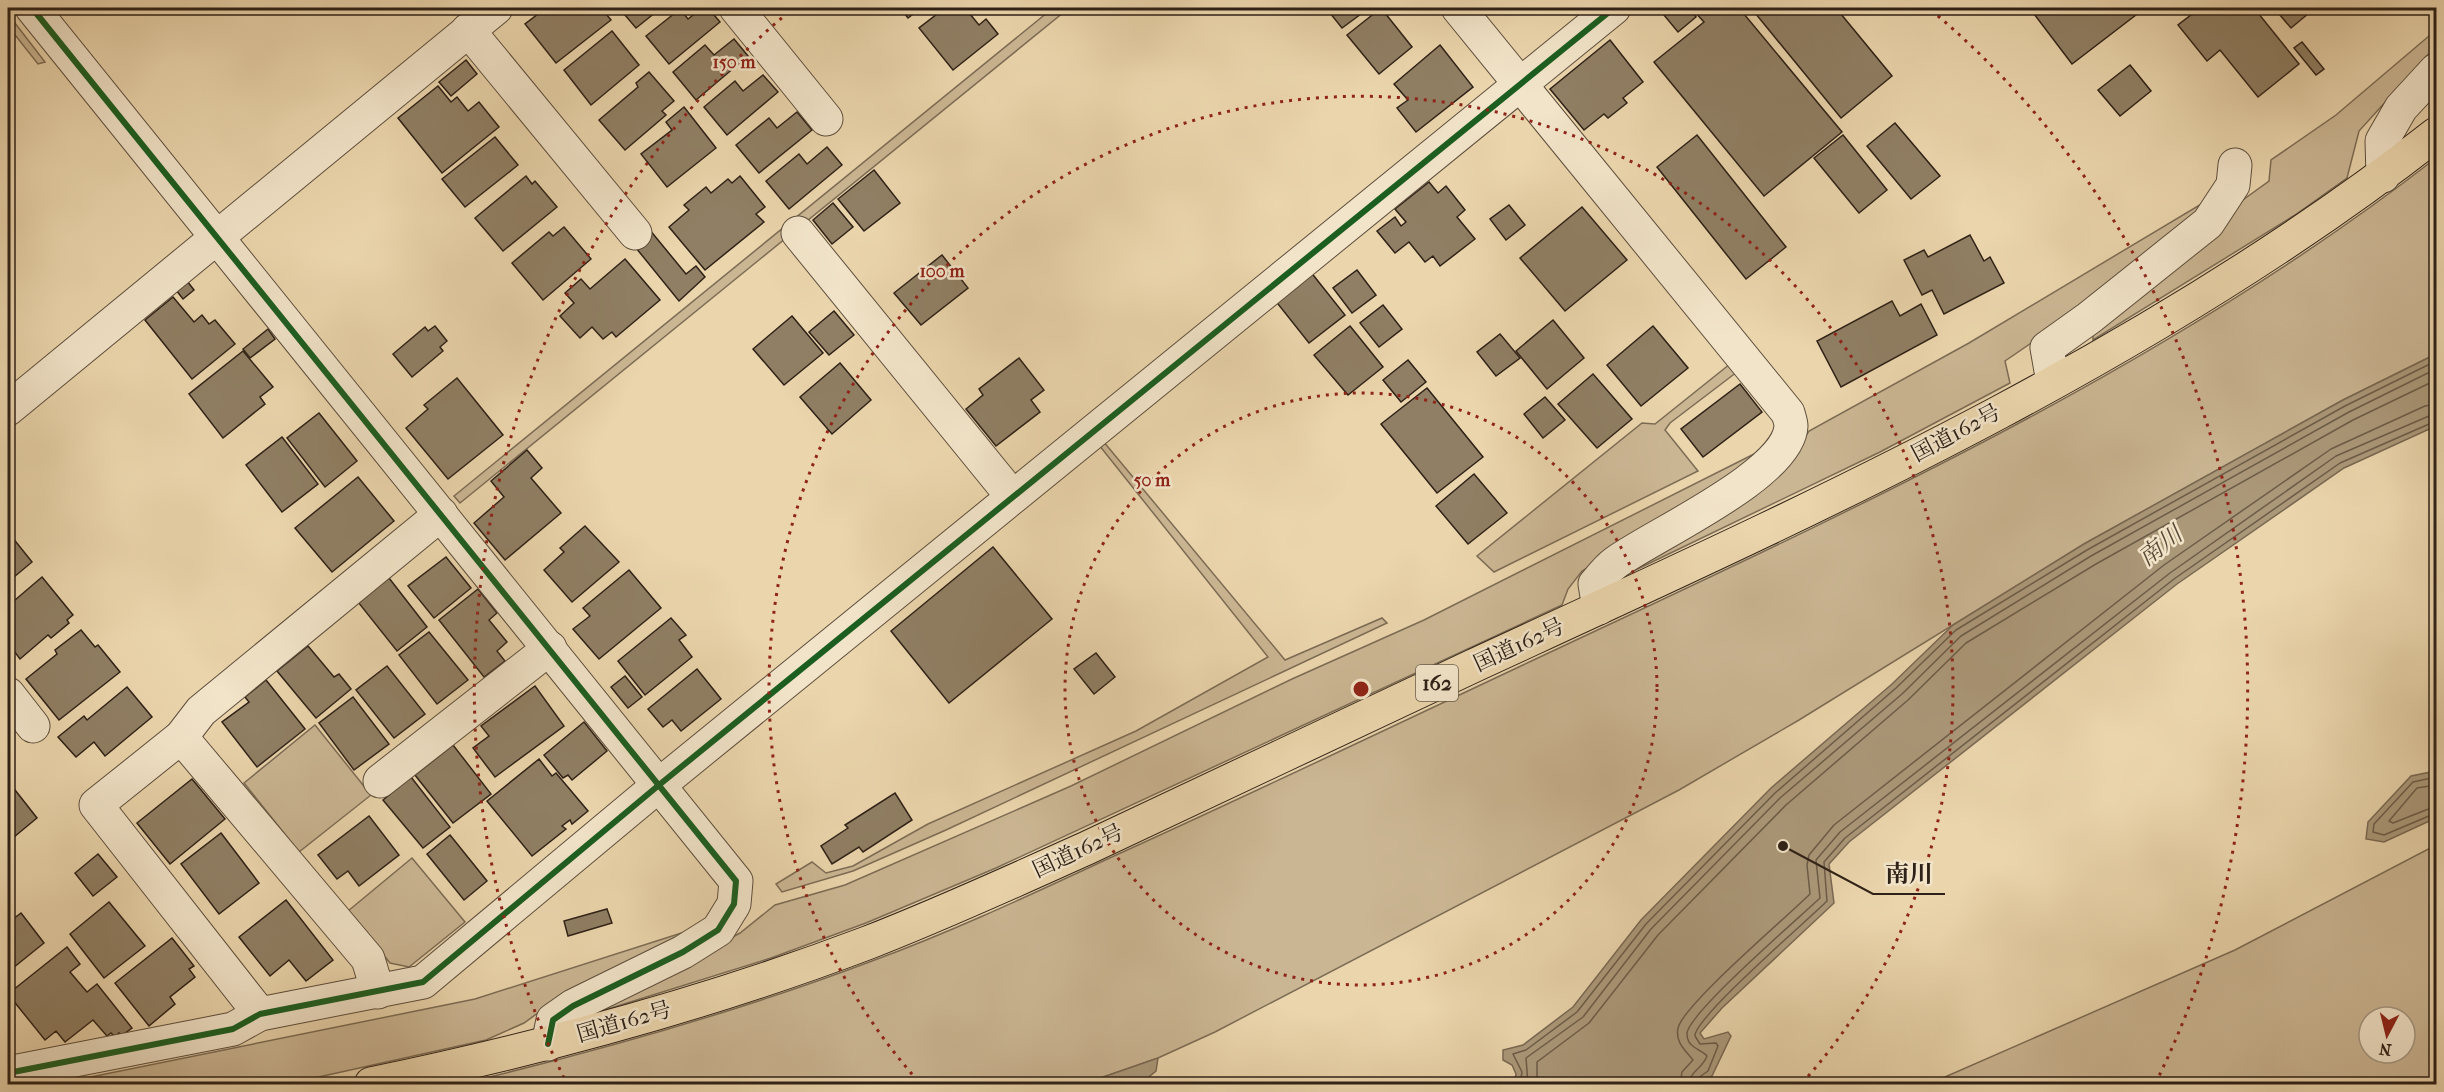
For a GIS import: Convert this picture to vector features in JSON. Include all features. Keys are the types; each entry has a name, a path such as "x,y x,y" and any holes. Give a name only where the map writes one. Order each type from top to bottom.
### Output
{"highway":[{"name":"国道162号","path":"371,1084 548,1044 766,980 872,941 1014,881 1766,530 2053,382 2244,270 2383,176 2436,134"}],"street":[{"path":"32,8 736,881 734,904 718,930 683,952 573,1006 553,1020 548,1044"},
{"path":"8,409 496,8"},
{"path":"736,8 826,119"},
{"path":"1458,8 1788,413 1791,427 1785,443 1763,469 1715,504 1613,564 1595,584 1599,608"},
{"path":"8,1073 233,1029 260,1014 423,982 1012,496 1614,8"},
{"path":"468,30 635,233"},
{"path":"2383,176 2382,141 2401,108 2436,70"},
{"path":"2053,382 2047,348 2089,318 2208,223 2233,185 2235,165"},
{"path":"798,233 1012,496"},
{"path":"260,1014 96,806 181,737 201,711 441,514"},
{"path":"380,781 550,648"},
{"path":"8,694 33,726"},
{"path":"181,737 368,958 378,992"}],"shaded area":[{"path":"1053,8 1069,8 460,503 454,496"},
{"path":"8,14 45,62 38,64 8,26"},
{"path":"2436,30 2436,46 2359,131 2347,178 2295,215 2093,340 2093,330 2240,202 2269,181 2271,160 2336,115"},
{"path":"2436,158 2436,354 2343,400 2084,544 1799,720 1679,790 1215,1032 1158,1058 1083,1084 460,1084 668,1029 821,980 994,911 1217,809 1759,553 1994,436 2109,373 2221,307 2331,235"},
{"path":"2213,197 2208,210 2068,318 2005,361 2010,383 1880,452 1623,576 1794,454 1809,431 1969,343"},
{"path":"1730,364 1737,372 1670,423 1665,430 1698,471 1494,572 1477,556 1642,423 1655,424"},
{"path":"1103,441 1285,660 1382,618 1387,623 946,830 853,871 782,892 776,884 812,862 826,873 853,866 928,824 1136,731 1268,657 1099,445"},
{"path":"1760,451 1699,502 1582,571 1568,589 1562,605 996,868 866,923 771,958 592,1014 740,933 775,905 845,885 1071,786 1292,679 1424,620"},
{"path":"315,725 371,795 299,852 244,783"},
{"path":"2436,845 2436,1084 1929,1084 2235,950"},
{"path":"412,858 465,922 409,967 390,963 348,911"},
{"path":"694,929 549,1005 524,1023 486,1040 287,1084 56,1084 475,999"}],"water":[{"path":"2436,354 2436,426 2344,468 2177,584 1849,842 1829,864 1834,903 1722,1008 1700,1033 1704,1039 1728,1032 1731,1036 1712,1076 1698,1084 1514,1084 1516,1074 1512,1065 1503,1060 1503,1050 1523,1045 1573,1007 1641,920 1771,788 1892,684 1953,625 2084,544 2343,400"},
{"path":"2436,771 2436,818 2384,842 2366,839 2368,822 2411,776"},
{"path":"1158,1058 1156,1071 1140,1084 1083,1084"}],"building":[{"path":"546,8 601,8 611,20 556,63 525,24"},
{"path":"619,8 661,8 636,28"},
{"path":"702,8 708,8 720,22 669,64 646,36 680,9 688,19"},
{"path":"900,8 921,8 908,18"},
{"path":"945,8 965,8 979,25 986,19 998,34 953,70 919,28"},
{"path":"1326,8 1369,8 1342,28"},
{"path":"1381,8 1412,47 1379,74 1347,35"},
{"path":"1689,8 1696,17 1678,32 1659,9"},
{"path":"1691,8 1739,8 1842,132 1764,196 1654,62 1704,22"},
{"path":"1751,8 1836,8 1892,76 1841,118"},
{"path":"2034,8 2145,8 2072,64 2031,10"},
{"path":"2200,8 2254,8 2299,64 2258,97 2220,50 2207,61 2178,25"},
{"path":"2274,8 2315,8 2291,28"},
{"path":"612,31 639,65 591,105 564,70"},
{"path":"734,39 748,56 696,100 673,72 705,45 714,55"},
{"path":"1610,40 1643,82 1623,98 1627,103 1608,118 1604,114 1584,130 1550,89"},
{"path":"2302,42 2324,69 2316,75 2294,48"},
{"path":"1440,45 1473,87 1416,132 1397,108 1408,100 1394,84"},
{"path":"466,60 477,74 451,96 439,82"},
{"path":"2130,65 2151,91 2120,116 2098,90"},
{"path":"649,72 674,101 662,111 666,115 625,150 599,120 638,87 636,83"},
{"path":"763,75 778,92 727,135 704,107 735,81 743,91"},
{"path":"438,86 451,102 457,97 468,111 479,102 499,127 442,173 398,118"},
{"path":"684,107 716,148 667,187 641,154 672,130 666,122"},
{"path":"797,112 812,130 759,173 736,145 769,118 777,128"},
{"path":"1895,123 1940,176 1911,199 1867,146"},
{"path":"1697,135 1786,247 1746,279 1657,167"},
{"path":"1843,135 1887,190 1859,213 1814,158"},
{"path":"495,137 518,165 465,207 442,179"},
{"path":"827,147 842,165 789,209 766,181 799,154 807,164"},
{"path":"874,170 900,203 864,231 838,199"},
{"path":"526,176 532,184 535,181 557,207 503,251 475,218"},
{"path":"740,176 765,207 756,214 764,222 705,270 669,227 689,210 684,205 706,187 711,193 728,179 732,183"},
{"path":"1429,182 1438,193 1446,186 1465,210 1457,217 1475,239 1440,266 1433,256 1425,262 1409,242 1395,253 1377,231 1395,217 1401,226 1406,222 1395,209"},
{"path":"833,203 853,227 832,244 813,220"},
{"path":"1509,205 1525,225 1506,240 1490,219"},
{"path":"1582,207 1627,260 1565,311 1520,258"},
{"path":"564,227 591,259 543,300 512,263 549,232 553,236"},
{"path":"649,229 686,274 696,266 705,277 679,301 632,243"},
{"path":"1970,235 1984,261 1990,257 2004,283 1944,314 1932,290 1922,295 1904,260 1924,250 1928,257"},
{"path":"942,255 968,288 921,325 894,293"},
{"path":"625,259 660,300 616,337 612,332 603,339 592,327 580,338 560,316 574,303 565,293 581,279 590,289"},
{"path":"1357,270 1376,295 1352,313 1333,288"},
{"path":"1310,271 1345,315 1309,343 1274,299"},
{"path":"187,281 194,290 183,299 176,290"},
{"path":"173,297 194,322 202,315 209,324 215,320 235,344 192,379 145,320"},
{"path":"1892,301 1900,316 1921,304 1937,335 1841,387 1817,341"},
{"path":"1383,305 1402,329 1379,347 1360,323"},
{"path":"834,311 854,335 829,355 809,332"},
{"path":"792,316 823,353 784,385 753,349"},
{"path":"1553,320 1584,358 1547,389 1516,351"},
{"path":"435,326 447,341 440,347 443,351 412,377 393,354 425,327 428,331"},
{"path":"1350,326 1383,367 1348,395 1314,355"},
{"path":"1653,326 1688,368 1641,406 1607,365"},
{"path":"268,329 275,339 250,358 243,349"},
{"path":"1500,334 1520,358 1496,376 1477,352"},
{"path":"243,351 273,387 260,397 265,404 223,438 189,394"},
{"path":"1019,358 1044,390 1031,400 1040,412 996,446 966,409 983,395 979,389"},
{"path":"1408,360 1426,382 1401,402 1383,380"},
{"path":"840,363 871,400 832,434 800,397"},
{"path":"1593,374 1632,419 1597,448 1558,404"},
{"path":"457,378 503,435 448,479 406,428 428,409 424,405"},
{"path":"1740,384 1762,412 1703,457 1681,429"},
{"path":"1427,388 1483,457 1437,493 1381,424"},
{"path":"1545,397 1565,420 1543,438 1524,414"},
{"path":"319,413 357,461 325,487 287,438"},
{"path":"282,437 318,484 282,512 246,465"},
{"path":"527,450 542,468 531,478 561,513 505,560 474,523 504,497 491,481"},
{"path":"1474,474 1507,513 1468,544 1436,506"},
{"path":"358,477 394,521 332,572 295,528"},
{"path":"585,526 619,562 572,602 544,570 564,552 560,548"},
{"path":"8,532 32,562 8,582"},
{"path":"993,547 1052,619 949,703 891,631"},
{"path":"446,557 471,588 434,618 408,586"},
{"path":"629,570 661,608 599,659 573,629 590,616 583,608"},
{"path":"42,577 73,615 67,620 69,623 51,638 48,635 20,659 8,643 8,606"},
{"path":"389,578 427,627 397,651 358,602"},
{"path":"478,589 497,613 489,620 507,642 497,651 505,661 484,677 439,620"},
{"path":"671,618 686,635 679,640 692,657 645,695 618,661"},
{"path":"81,630 95,647 98,645 120,672 59,720 26,679 57,654 55,650"},
{"path":"429,632 468,680 437,704 399,655"},
{"path":"308,646 334,677 339,674 351,689 316,718 277,671"},
{"path":"1096,653 1115,677 1094,694 1074,669"},
{"path":"387,666 425,714 394,738 356,690"},
{"path":"697,669 721,699 681,731 672,720 663,727 648,709"},
{"path":"625,676 642,697 628,708 611,687"},
{"path":"266,680 305,729 257,767 222,722 249,702 245,697"},
{"path":"535,686 564,726 495,777 473,748 489,736 481,726"},
{"path":"127,687 152,717 105,756 94,742 76,757 58,737 84,716 87,720"},
{"path":"353,697 389,744 354,770 319,723"},
{"path":"584,722 607,751 572,780 568,775 563,778 544,755"},
{"path":"453,745 491,794 453,823 415,775"},
{"path":"539,759 552,776 556,773 588,811 572,824 570,820 562,826 566,829 532,856 487,801"},
{"path":"411,777 450,827 423,848 383,800"},
{"path":"192,779 225,819 170,864 137,823"},
{"path":"8,781 37,818 8,842"},
{"path":"895,793 912,820 863,852 859,847 832,864 821,846 848,828 845,825"},
{"path":"369,816 399,855 359,886 348,871 337,879 318,855"},
{"path":"221,833 259,883 219,914 181,864"},
{"path":"450,835 487,881 464,900 427,854"},
{"path":"98,854 117,877 93,896 75,873"},
{"path":"286,900 333,960 306,981 289,960 270,976 239,937"},
{"path":"109,902 145,946 104,978 70,934"},
{"path":"607,909 612,923 568,936 564,921"},
{"path":"21,913 44,943 8,972 8,923"},
{"path":"172,938 194,966 189,969 195,977 170,997 175,1004 149,1026 115,983"},
{"path":"67,947 80,964 70,972 87,992 97,984 132,1028 121,1036 119,1033 115,1037 111,1033 107,1036 93,1020 65,1042 56,1031 45,1040 8,994"}],"cycle path":[{"path":"32,8 736,881 734,904 718,930 683,952 573,1006 553,1020 548,1044"},
{"path":"8,1073 233,1029 260,1014 423,982 659,785 1614,8"}],"place":[{"name":"南川","path":"1783,846"}]}
